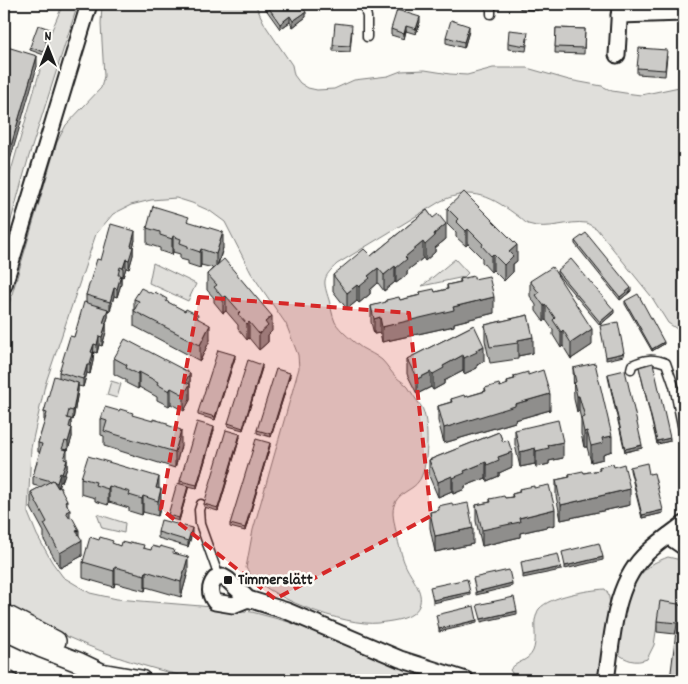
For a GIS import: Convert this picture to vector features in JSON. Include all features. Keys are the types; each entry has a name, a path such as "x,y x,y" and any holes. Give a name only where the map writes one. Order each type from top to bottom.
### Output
{"street":[{"path":"4,285 89,4"},
{"path":"618,55 619,9 640,16 684,12"},
{"path":"606,680 621,592 628,576 647,552 684,524"},
{"path":"668,536 684,546"},
{"path":"248,599 233,604 215,602 210,590 212,584 219,577 228,580 248,599 287,611 400,659 466,680"},
{"path":"4,614 137,679"},
{"path":"4,630 101,673 137,679"}],"lane":[{"path":"364,4 367,17 367,37"},
{"path":"491,4 491,14"},
{"path":"631,368 632,365 644,360 656,359 666,363 674,386 684,435"},
{"path":"201,504 199,510 200,524 219,577"},
{"path":"4,671 15,680"}],"highlighted area":[{"path":"199,297 409,313 431,516 275,599 161,509"}],"shaded area":[{"path":"63,4 78,4 29,156 4,245 4,195 51,32"},
{"path":"102,4 255,4 265,25 292,65 294,75 300,83 308,88 317,90 334,89 354,80 388,76 401,71 425,70 467,75 493,68 527,68 569,80 602,86 612,91 641,95 684,86 684,328 677,329 668,323 651,296 596,228 579,222 551,226 528,224 491,199 473,194 463,194 441,201 337,264 326,277 325,284 333,317 337,325 359,346 382,360 396,377 408,387 421,406 426,422 427,444 422,476 415,485 399,497 394,506 393,513 403,560 420,595 419,606 416,611 401,619 378,623 364,623 326,615 306,608 268,589 254,579 246,568 253,530 299,368 298,355 286,324 251,273 225,222 210,211 176,198 151,200 131,205 113,214 96,234 45,385 31,448 28,513 37,535 63,577 90,593 117,599 252,612 300,625 443,680 200,680 162,671 87,646 45,626 4,603 4,321 57,142 66,125 101,88 104,76 101,24"},
{"path":"455,259 468,273 464,277 422,286"},
{"path":"153,263 196,284 188,301 149,283"},
{"path":"111,381 121,384 117,398 107,395"},
{"path":"97,514 125,523 124,533 102,528"},
{"path":"668,557 681,560 684,563 684,612 659,612 654,645 647,659 635,661 627,659 617,653 623,616 630,592 644,571 654,563"},
{"path":"605,589 609,596 609,619 598,680 516,679 510,670 531,655 533,651 535,620 539,609 544,604 560,597"}],"building":[{"path":"266,4 300,4 306,12 293,21 290,16 280,24"},
{"path":"397,10 420,17 416,29 406,26 404,34 391,29"},
{"path":"451,20 469,26 464,42 446,37"},
{"path":"335,23 352,25 350,46 333,45"},
{"path":"38,25 50,29 45,41 47,42 44,52 30,47"},
{"path":"556,28 585,29 584,48 555,47"},
{"path":"509,30 528,32 526,46 508,43"},
{"path":"4,46 37,56 4,170"},
{"path":"639,48 667,50 665,70 637,68"},
{"path":"464,192 517,245 509,252 513,256 504,265 493,254 491,256 482,246 483,244 468,229 466,231 456,221 458,219 447,208"},
{"path":"153,206 189,217 187,221 223,232 216,254 201,249 200,252 188,248 188,246 180,243 181,239 173,236 172,239 160,235 160,232 147,228"},
{"path":"427,210 433,218 438,214 446,224 434,234 435,236 425,245 423,242 405,257 407,259 396,268 395,266 384,275 378,268 359,287 357,285 347,293 333,275 364,249 371,256"},
{"path":"111,224 135,231 129,260 126,259 123,268 120,267 118,275 121,275 117,289 114,288 110,302 86,295 97,259 101,260"},
{"path":"586,233 631,288 620,297 575,241"},
{"path":"224,259 272,316 265,322 268,326 259,334 249,322 247,324 238,314 240,312 226,296 223,298 214,287 217,285 207,274"},
{"path":"571,259 614,310 600,322 557,271"},
{"path":"552,267 592,329 571,343 563,330 561,332 553,320 555,318 546,305 544,306 536,295 539,293 530,281"},
{"path":"474,276 474,279 489,276 494,297 453,307 454,310 382,327 380,317 374,319 371,306 399,297 400,300 421,295 420,292 434,289 435,292 448,289 447,285 461,282 460,279"},
{"path":"141,288 153,294 155,292 167,299 166,301 185,311 186,309 198,315 197,318 210,325 200,345 134,311 139,301 134,299"},
{"path":"638,294 664,342 652,349 625,301"},
{"path":"84,302 108,309 103,323 106,324 102,337 99,336 97,345 94,344 90,365 87,365 83,379 59,372 70,336 74,337"},
{"path":"528,315 533,337 518,340 518,343 490,347 485,325"},
{"path":"618,322 624,353 606,357 600,326"},
{"path":"474,325 484,346 476,350 477,352 464,358 463,355 433,374 431,372 417,379 407,359"},
{"path":"125,339 190,373 185,382 190,384 184,395 171,388 169,391 157,384 158,382 139,372 138,374 126,368 127,365 114,358"},
{"path":"218,350 235,355 215,417 198,412"},
{"path":"248,360 262,365 243,428 228,423"},
{"path":"595,363 612,436 602,438 603,443 591,446 587,431 584,432 581,418 585,417 579,396 577,396 573,368"},
{"path":"653,363 670,438 657,441 639,367"},
{"path":"276,369 290,373 271,434 257,430"},
{"path":"543,370 550,394 444,428 438,406 452,402 451,399 486,391 485,388 499,384 500,387 508,384 507,381 515,379 514,376 528,372 528,375"},
{"path":"625,370 642,445 625,449 608,374"},
{"path":"54,376 78,383 73,411 69,410 67,418 71,419 69,427 72,428 68,442 65,441 62,449 67,450 64,459 67,460 57,483 53,480 33,476 42,444 38,443 47,413 44,412"},
{"path":"105,407 119,411 120,409 133,413 132,415 167,423 167,425 181,430 175,452 104,431 107,421 101,419"},
{"path":"558,420 563,442 548,445 549,448 536,451 535,448 520,452 515,430"},
{"path":"197,422 214,427 197,485 180,481"},
{"path":"226,430 240,434 218,508 204,504"},
{"path":"499,432 503,442 508,440 512,452 498,457 499,460 487,465 486,462 453,478 452,476 438,482 429,460"},
{"path":"256,439 270,443 245,528 230,524"},
{"path":"88,456 159,477 156,488 161,489 158,501 143,496 142,499 129,495 130,492 109,486 108,489 95,485 96,482 81,478"},
{"path":"647,463 649,474 654,473 663,510 642,515 630,467"},
{"path":"613,464 614,467 624,464 630,489 561,505 556,480 570,477 569,474 600,470 599,467"},
{"path":"53,480 58,488 60,487 67,500 65,501 70,510 66,512 70,518 72,517 79,530 76,531 82,540 60,553 44,524 47,522 31,492"},
{"path":"177,483 188,486 179,518 168,515"},
{"path":"549,485 555,509 519,518 520,522 482,530 476,505 491,502 490,499 504,496 505,498 513,497 512,494 520,492 519,489"},
{"path":"452,503 453,506 468,503 473,528 435,536 430,512 439,510 438,506"},
{"path":"161,520 192,528 188,541 158,532"},
{"path":"90,537 99,540 100,537 113,541 112,543 120,546 121,542 130,544 130,542 144,545 143,548 151,550 152,546 160,548 160,546 174,550 173,553 188,557 181,582 146,571 145,575 115,567 114,571 83,562"},
{"path":"599,543 603,557 565,566 562,552"},
{"path":"558,554 561,567 523,575 521,562"},
{"path":"509,570 512,583 476,592 473,578"},
{"path":"467,579 470,592 433,600 430,587"},
{"path":"514,597 517,611 481,619 477,605"},
{"path":"660,601 678,604 684,608 684,680 670,680 677,623 657,621"},
{"path":"474,606 477,620 439,629 436,615"}],"place":[{"name":"Timmerslätt","path":"228,580"}]}
